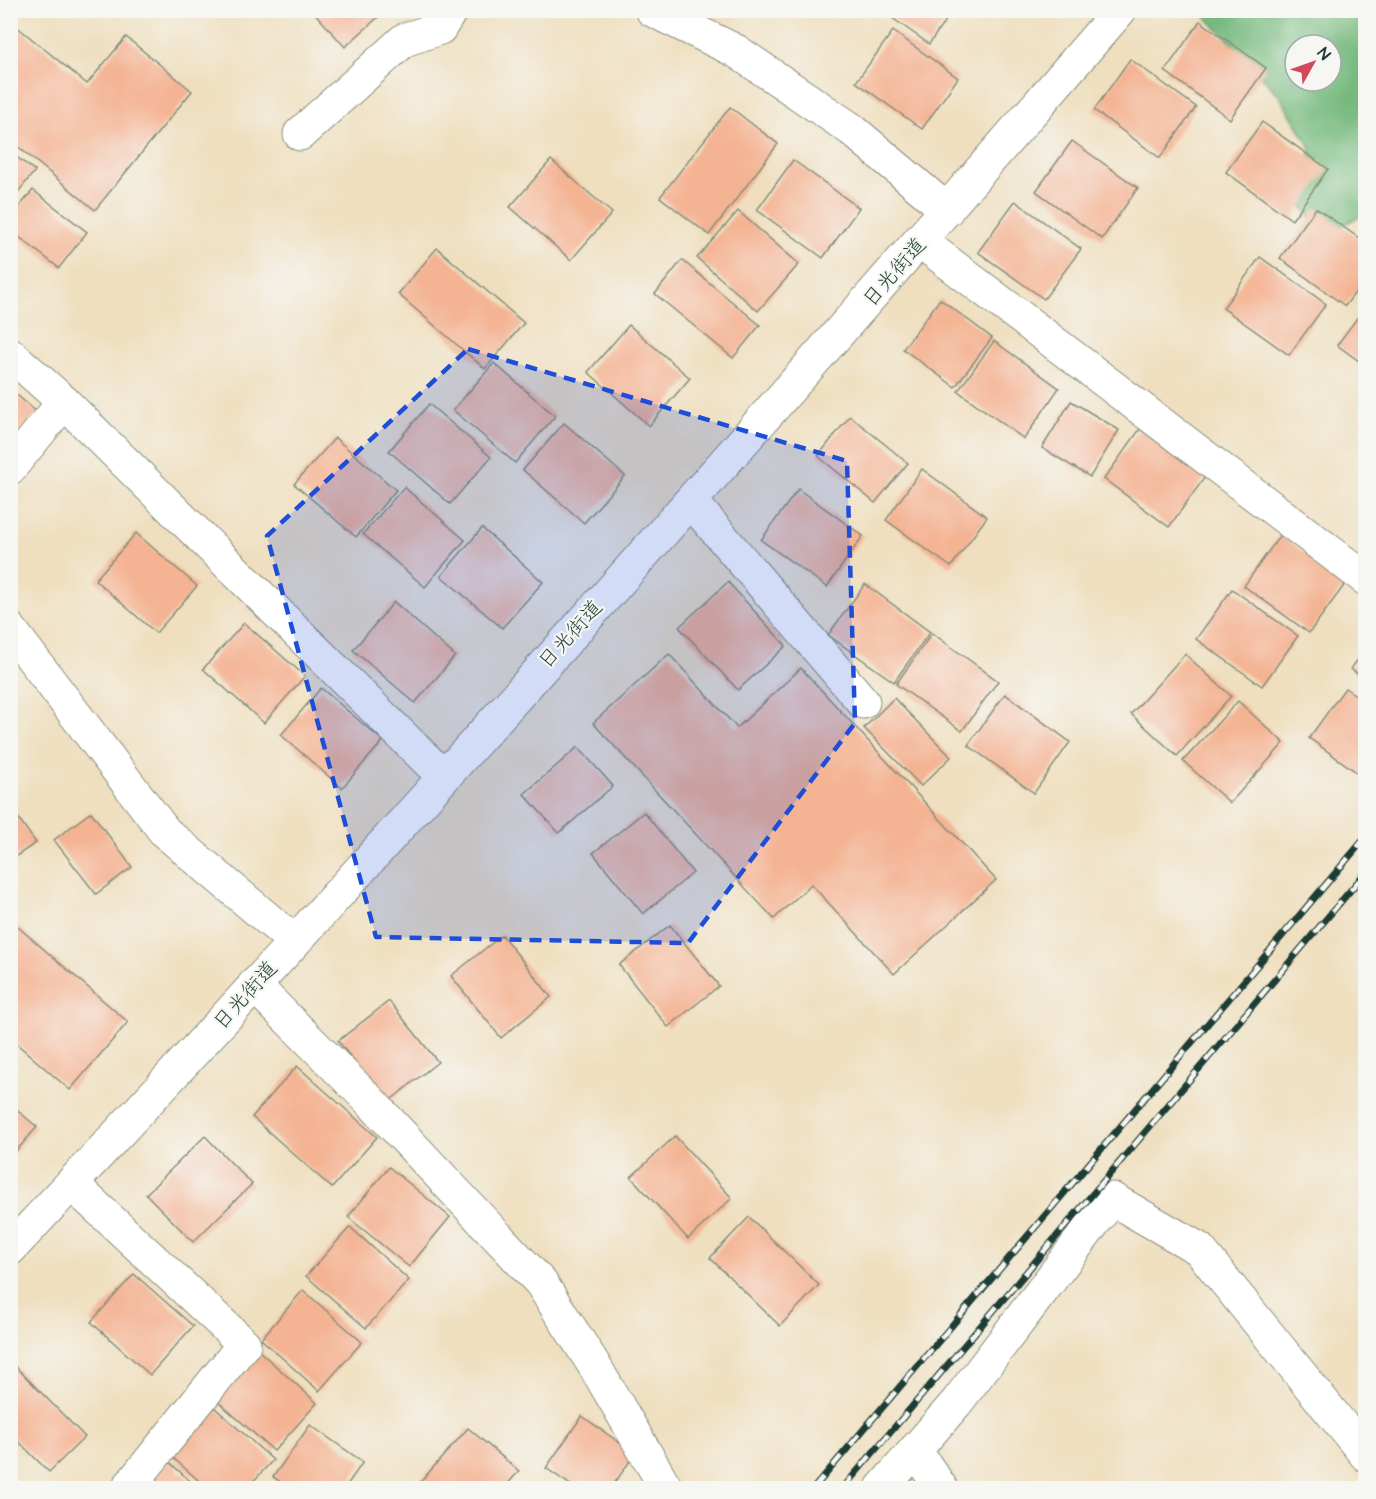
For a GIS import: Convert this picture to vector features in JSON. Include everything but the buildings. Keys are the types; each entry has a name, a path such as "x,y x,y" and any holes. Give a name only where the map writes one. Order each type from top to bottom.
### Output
{"street":[{"path":"300,134 404,40 440,28 451,10"},
{"path":"652,10 745,57 851,129 947,210"},
{"name":"日光街道","path":"10,1249 254,985 691,501 1120,10"},
{"path":"920,241 1365,579"},
{"path":"10,354 64,402 443,776"},
{"path":"10,468 64,402"},
{"path":"691,501 863,702"},
{"path":"10,629 165,832 294,941"},
{"path":"254,985 370,1101 541,1283 594,1365 666,1488"},
{"path":"72,1184 244,1344 128,1488"},
{"path":"882,1488 964,1393 1112,1199 1199,1249 1360,1438"},
{"path":"915,1450 941,1488"}],"highlighted area":[{"path":"468,349 847,461 855,723 688,943 376,937 267,536"}],"green space":[{"path":"1202,10 1365,11 1365,214 1325,234 1300,204 1311,148 1280,97 1230,41 1201,13"}],"railway":[{"path":"814,1488 1366,837"},
{"path":"843,1488 1366,872"}]}
